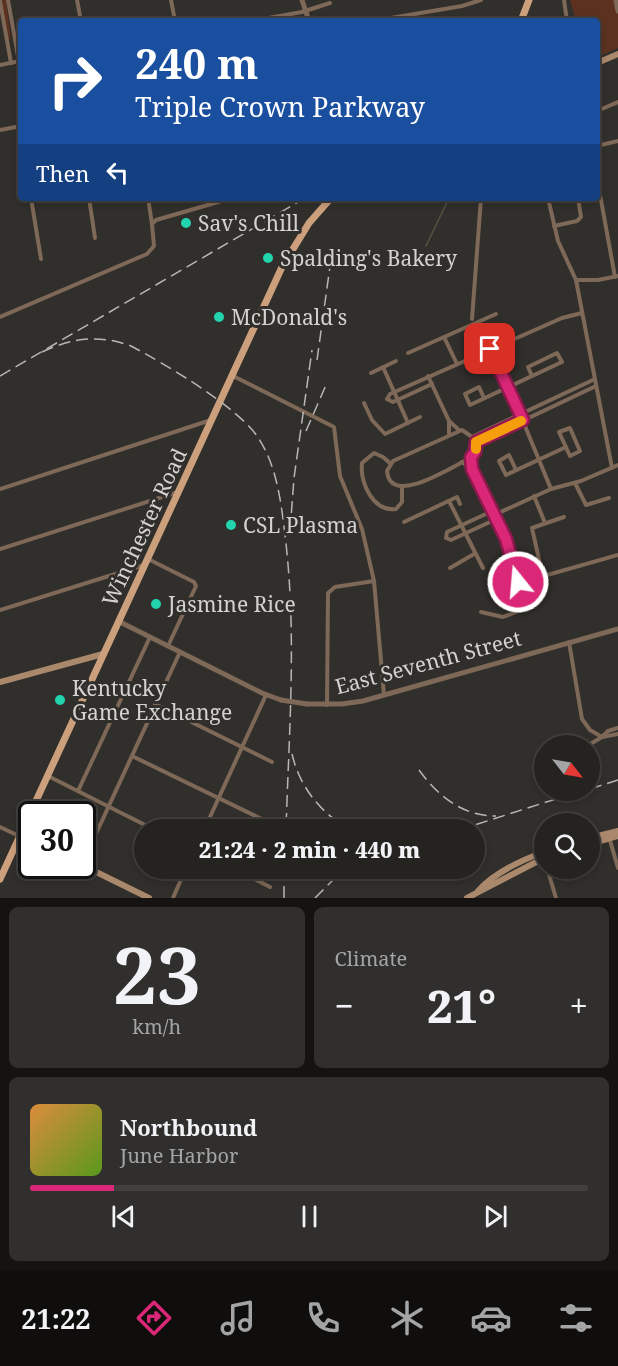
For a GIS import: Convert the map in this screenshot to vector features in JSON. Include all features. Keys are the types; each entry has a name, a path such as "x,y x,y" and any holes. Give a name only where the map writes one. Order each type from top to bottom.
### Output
{"main road":[{"path":"521,18 529,0"},
{"path":"600,62 618,54"},
{"name":"Winchester Road","path":"36,801 292,249 309,223 328,201"},
{"path":"0,682 103,654"},
{"path":"600,840 618,831"},
{"path":"600,837 618,836"},
{"name":"Winchester Road","path":"0,879 18,840"},
{"path":"467,898 480,895 534,862"},
{"path":"96,871 149,898"}],"street":[{"path":"8,0 18,53"},
{"path":"77,0 80,18"},
{"path":"171,0 174,18"},
{"path":"302,0 308,18"},
{"path":"391,18 462,6 481,0"},
{"path":"564,0 567,18"},
{"path":"616,0 618,11"},
{"path":"0,1 11,63"},
{"path":"267,18 305,11 330,3"},
{"path":"7,42 15,40"},
{"path":"0,65 18,61"},
{"path":"600,110 618,102"},
{"path":"0,130 18,126"},
{"path":"600,145 618,141"},
{"path":"576,280 598,280 617,276 600,193"},
{"path":"31,201 41,259"},
{"path":"89,201 95,238"},
{"path":"0,317 147,254 154,246 148,201"},
{"path":"207,201 208,206"},
{"path":"152,224 157,219 223,201"},
{"path":"472,320 481,201"},
{"path":"549,201 554,226 576,280 612,468"},
{"path":"554,226 577,221 581,217 578,201"},
{"path":"432,384 398,400 391,402 387,399 394,392 428,376 562,318 582,313"},
{"path":"408,353 496,314"},
{"path":"444,337 457,364"},
{"path":"490,349 540,459 551,489"},
{"path":"484,398 479,387 465,394 470,405 562,362 557,352 528,367 532,376"},
{"path":"371,373 396,361"},
{"path":"384,367 408,423"},
{"path":"232,375 334,427 340,476 362,529 374,581 384,694"},
{"path":"428,376 454,432"},
{"path":"474,436 595,379"},
{"path":"476,442 596,386"},
{"path":"364,403 372,420 385,434 420,417"},
{"path":"0,489 212,420"},
{"path":"449,421 454,432"},
{"path":"570,428 580,451 570,456 566,447 559,432 570,428"},
{"path":"466,431 474,436 475,452 461,462 402,488 394,486 387,476 391,464 454,432 466,431"},
{"path":"516,470 509,455 499,461 506,475 566,447"},
{"path":"391,464 374,453 362,463 363,478 374,502 384,508 396,509 402,502 402,488"},
{"path":"469,458 472,469 506,539 518,582"},
{"path":"461,462 472,469"},
{"path":"494,515 492,521 451,540 446,538 447,532 488,513 494,515 551,489 575,483 618,465"},
{"path":"575,483 582,504 586,505 609,498"},
{"path":"0,549 179,492"},
{"path":"534,496 545,523"},
{"path":"404,522 457,497 460,504"},
{"path":"449,501 483,568"},
{"path":"540,564 532,528 564,517"},
{"path":"450,568 474,554"},
{"path":"514,573 498,582 496,588 501,590 518,582 618,555"},
{"path":"0,610 146,562 194,582 196,588 168,646"},
{"path":"327,705 328,593 335,587 374,581"},
{"path":"481,612 503,617 531,606 525,581"},
{"name":"East Seventh Street","path":"118,621 267,695 281,700 327,705 352,703 618,628"},
{"path":"78,791 150,637"},
{"path":"569,642 582,719 590,730 602,737 618,734"},
{"path":"96,834 180,652"},
{"path":"209,819 267,695"},
{"path":"155,704 272,762"},
{"path":"602,737 608,731 618,728"},
{"path":"132,756 260,819"},
{"path":"47,776 134,819"},
{"path":"0,827 18,835"},
{"path":"609,836 618,868"},
{"path":"172,898 181,879"},
{"path":"254,879 270,887"},
{"path":"550,879 556,898"}],"shaded area":[{"path":"1,0 6,0 11,40 8,38"},
{"path":"570,0 618,0 618,48 600,56 600,18 575,18"}],"waterway":[{"path":"426,246 448,201"}],"railway":[{"path":"0,376 300,201"},
{"path":"317,360 331,259"},
{"path":"42,352 64,343 86,339 108,340 131,346 181,375 236,414 259,439 265,450 274,473 282,510 289,572 291,682 286,819"},
{"path":"290,531 294,478 312,350"},
{"path":"306,431 326,385"},
{"path":"292,754 306,789 334,819"},
{"path":"419,770 434,788 452,803 472,812 496,816"},
{"path":"600,786 618,780"},
{"path":"485,822 550,801"},
{"path":"284,879 284,898"},
{"path":"315,898 334,879"}],"slow traffic":[{"path":"476,449 476,442 521,421"}],"place":[{"name":"Sav's Chill","path":"186,223"},
{"name":"Spalding's Bakery","path":"268,258"},
{"name":"McDonald's","path":"219,317"},
{"name":"CSL Plasma","path":"231,525"},
{"name":"Jasmine Rice","path":"156,604"},
{"name":"Kentucky Game Exchange","path":"60,700"}],"route":[{"path":"490,349 523,420 476,442 475,452 471,457 472,469 506,539 518,582"}]}
